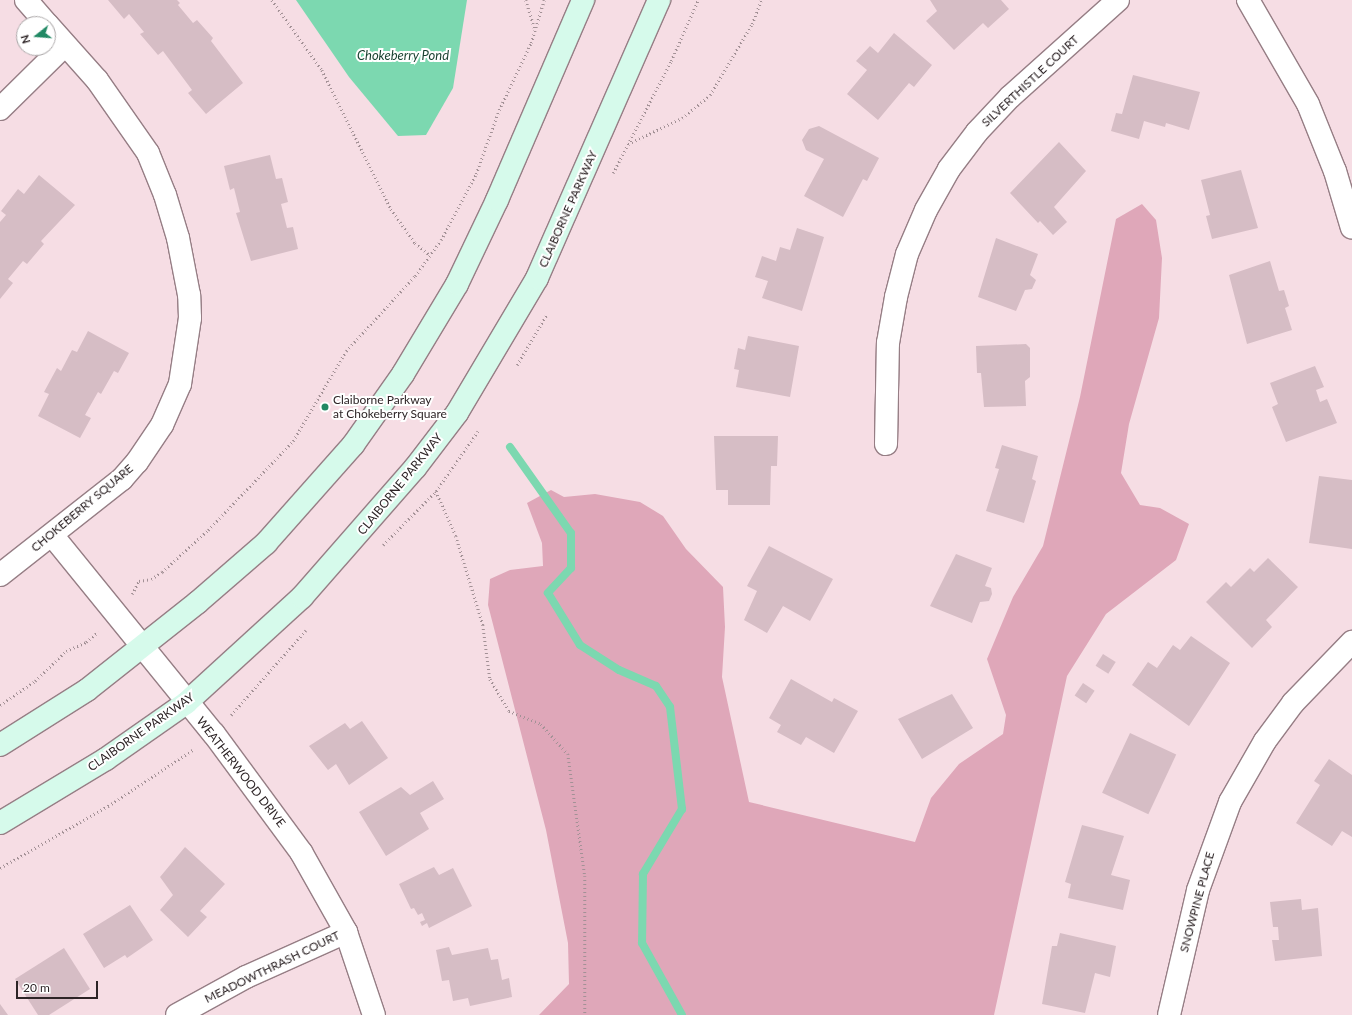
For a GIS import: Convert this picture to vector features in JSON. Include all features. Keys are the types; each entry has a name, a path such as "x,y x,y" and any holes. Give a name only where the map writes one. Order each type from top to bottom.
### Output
{"main road":[{"path":"0,745 87,690 254,553 303,505 353,445 404,374 457,284 497,200 583,0"},
{"name":"CLAIBORNE PARKWAY","path":"0,823 106,759 186,703 302,597 415,468 457,412 538,278 659,0"}],"street":[{"name":"CHOKEBERRY SQUARE","path":"26,0 41,16"},
{"name":"SILVERTHISTLE COURT","path":"886,444 888,343 896,297 907,254 926,210 949,169 977,132 1010,97 1118,0"},
{"path":"1248,0 1308,104 1335,171 1352,228"},
{"name":"CHOKEBERRY SQUARE","path":"0,575 122,479 162,426 186,362 190,318 190,295 178,238 165,195 148,153 125,117 56,34"},
{"path":"0,109 65,45"},
{"name":"WEATHERWOOD DRIVE","path":"52,535 186,703 214,734 301,852 346,932 374,1015"},
{"name":"SNOWPINE PLACE","path":"1169,1015 1198,890 1230,802 1265,741 1293,703 1352,642"},
{"name":"MEADOWTHRASH COURT","path":"177,1015 246,977 346,932"}],"path":[{"path":"272,0 322,70 391,209 415,243 430,255"},
{"path":"526,0 535,30"},
{"path":"0,705 35,681 66,651 86,642 117,615 139,581 151,579 168,567 244,495 293,441 346,351 415,276 463,202 499,110 535,30 544,0"},
{"path":"627,144 682,118 710,95 752,24 761,0"},
{"path":"436,491 456,536 483,625 490,679 509,710 542,724 568,754 586,876 585,1015"},
{"path":"0,868 108,806 214,734"}],"shaded area":[{"path":"1142,204 1156,220 1162,258 1159,318 1129,424 1121,473 1140,505 1160,508 1189,524 1176,560 1106,614 1067,676 994,1015 539,1015 569,984 568,943 546,830 488,605 490,579 510,570 543,566 542,543 527,503 551,490 564,497 595,494 640,502 663,516 686,549 723,587 725,627 722,677 749,802 915,842 931,798 959,764 1003,734 1006,715 987,659 1013,597 1043,546 1080,397 1116,219"}],"water":[{"name":"Chokeberry Pond","path":"296,0 467,0 453,88 426,135 398,136 349,77"}],"building":[{"path":"108,0 177,0 180,3 178,5 193,23 197,20 213,38 211,41 243,83 206,114 188,93 192,90 163,51 158,55 140,34 144,32 129,14 124,19"},
{"path":"930,0 1001,0 1009,9 988,28 983,23 954,50 926,21 937,11"},
{"path":"894,33 932,65 914,87 909,83 878,120 847,94 867,70 856,61 870,46 878,53"},
{"path":"1133,75 1200,92 1189,130 1166,123 1165,127 1144,121 1139,139 1111,131 1116,113 1122,114"},
{"path":"819,126 879,158 867,181 863,179 843,217 804,196 824,159 806,150 802,140 809,129"},
{"path":"1059,142 1086,171 1054,207 1067,222 1053,235 1040,221 1038,223 1010,193"},
{"path":"270,155 276,179 282,178 288,202 281,204 287,228 293,227 298,249 251,261 236,213 240,212 234,188 230,190 224,166"},
{"path":"1241,170 1258,228 1212,239 1206,216 1210,215 1201,180"},
{"path":"39,175 75,205 41,241 44,244 27,264 23,261 8,279 13,283 0,299 0,222 6,215 1,211 18,189 24,194"},
{"path":"797,228 824,237 802,311 762,298 768,281 755,277 762,256 776,261 780,247 790,250"},
{"path":"996,238 1038,254 1030,275 1036,280 1032,289 1025,290 1016,311 978,297"},
{"path":"1270,261 1279,291 1284,290 1289,306 1285,308 1292,330 1247,344 1229,275"},
{"path":"88,331 129,353 118,373 114,371 101,394 98,392 85,415 91,418 80,438 38,416 49,394 44,392 57,368 61,371 72,350 77,352"},
{"path":"748,336 799,346 790,397 736,387 739,370 734,369 738,348 745,350"},
{"path":"1026,344 1030,348 1030,377 1025,381 1026,406 984,407 981,373 977,373 976,346"},
{"path":"1315,366 1324,387 1316,390 1320,402 1327,399 1337,423 1286,442 1272,407 1278,404 1270,383"},
{"path":"714,436 778,436 777,466 771,466 770,505 728,505 728,490 716,490"},
{"path":"1002,445 1038,456 1032,479 1036,481 1024,523 986,511 999,469 995,468"},
{"path":"1319,476 1352,480 1352,549 1309,543"},
{"path":"769,546 833,579 810,621 783,606 767,633 744,620 757,591 747,586"},
{"path":"956,554 992,568 985,586 991,588 992,594 989,601 980,602 972,623 930,606"},
{"path":"1268,558 1298,587 1266,620 1272,627 1252,648 1206,602 1226,582 1231,587 1250,568 1254,572"},
{"path":"1191,636 1230,663 1189,726 1132,685 1148,662 1157,668 1173,645 1180,650"},
{"path":"1103,654 1116,662 1108,674 1096,666"},
{"path":"791,679 832,702 834,698 858,711 834,753 806,737 801,745 777,732 781,725 769,718"},
{"path":"1083,683 1095,691 1086,703 1075,695"},
{"path":"952,694 973,728 922,759 898,719"},
{"path":"362,721 388,758 349,785 336,764 328,770 309,746 345,723 350,729"},
{"path":"1130,733 1176,755 1148,814 1102,793"},
{"path":"1329,759 1352,775 1352,837 1342,831 1332,846 1296,823 1320,785 1314,781"},
{"path":"433,781 444,799 420,813 429,829 386,856 359,812 401,787 410,795"},
{"path":"1082,825 1124,836 1111,875 1130,880 1123,910 1068,898 1071,884 1065,882"},
{"path":"185,847 225,884 200,911 207,917 188,937 160,910 173,895 160,877"},
{"path":"434,867 439,875 453,868 472,906 429,928 427,923 422,926 420,922 425,920 422,913 418,915 414,908 411,909 399,884"},
{"path":"1301,899 1302,910 1318,908 1322,956 1275,961 1272,940 1279,940 1278,927 1273,927 1270,902"},
{"path":"130,905 153,940 127,958 125,955 104,968 83,934"},
{"path":"1060,933 1116,946 1110,977 1095,973 1085,1013 1042,1004 1052,946 1057,946"},
{"path":"449,947 452,955 488,948 491,960 498,959 502,980 509,978 512,997 470,1006 468,998 453,1001 449,980 442,981 436,950"},
{"path":"64,948 90,989 49,1015 38,1015 15,979"},
{"path":"0,1004 8,1015 0,1015"}],"waterway":[{"path":"510,447 571,533 571,568 548,593 580,645 619,670 656,686 670,707 682,809 643,874 642,943 682,1015"}],"place":[{"name":"Claiborne Parkway at Chokeberry Square","path":"325,407"}]}
